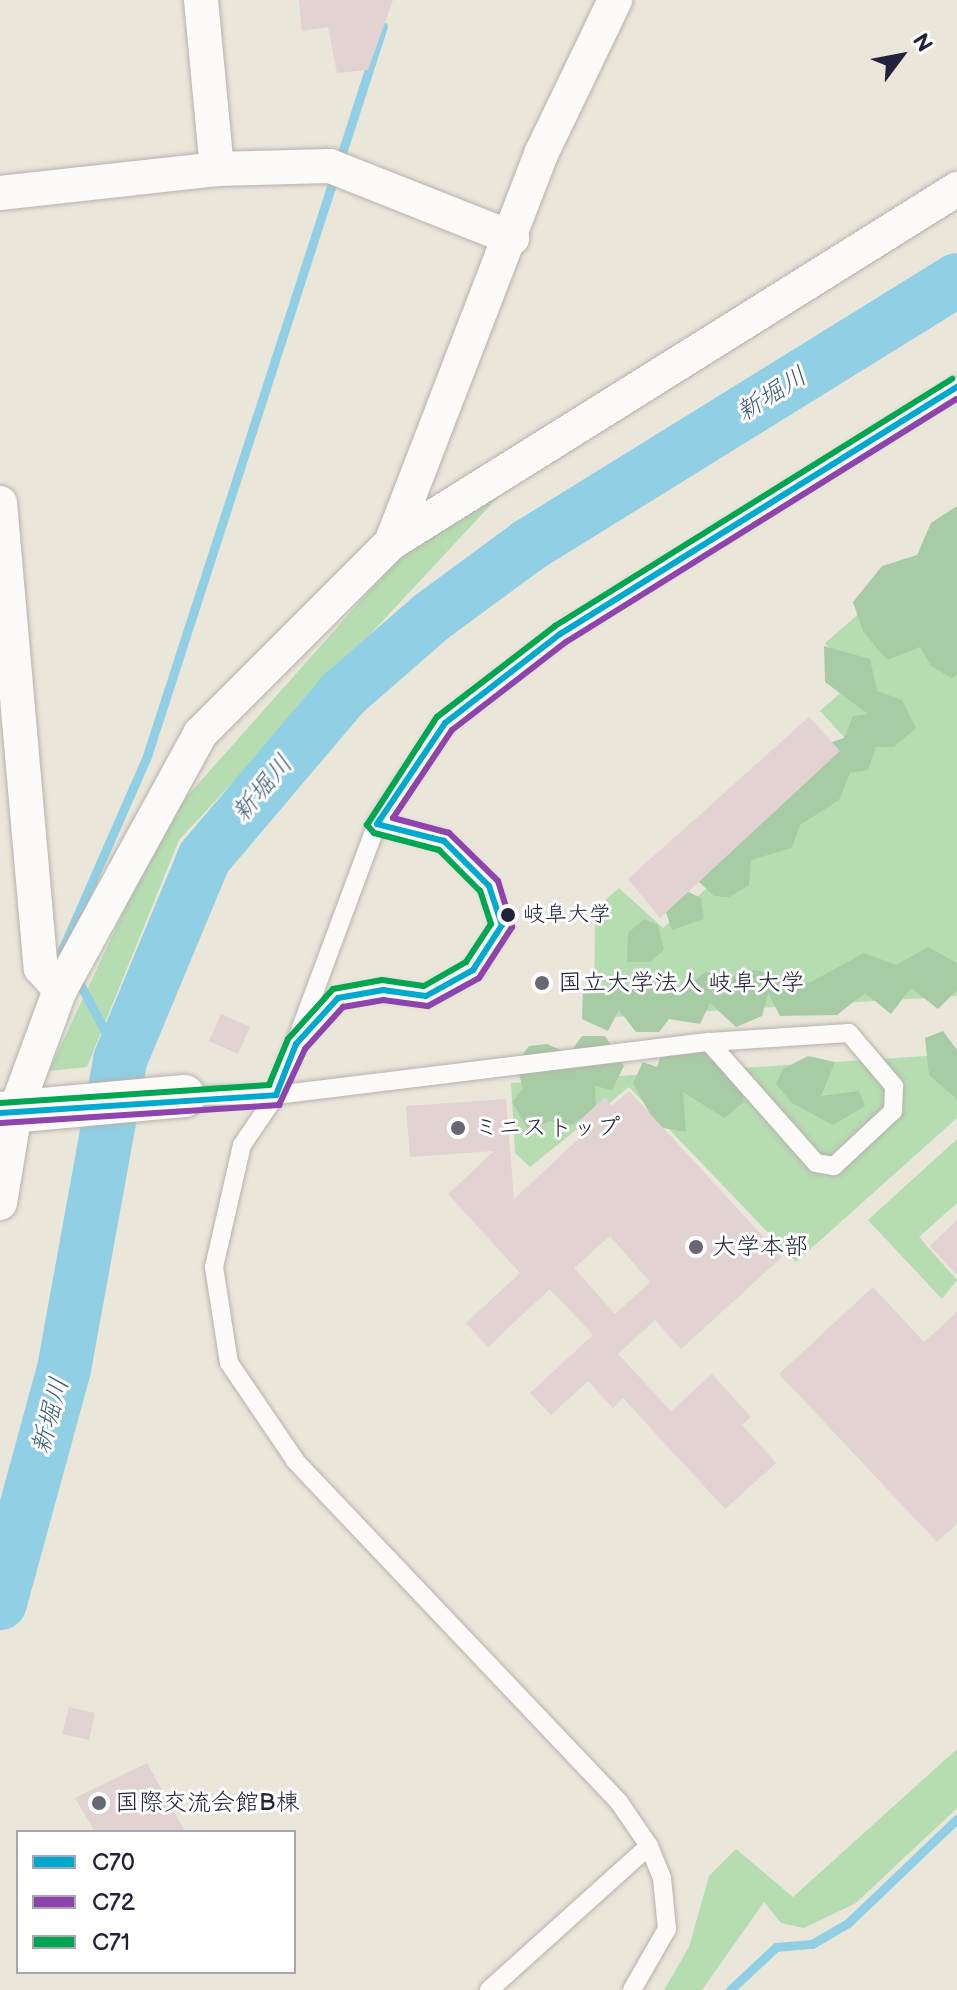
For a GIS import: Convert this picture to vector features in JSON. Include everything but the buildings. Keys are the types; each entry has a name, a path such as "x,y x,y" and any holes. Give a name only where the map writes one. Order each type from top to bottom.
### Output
{"street":[{"path":"201,0 217,169"},
{"path":"391,543 512,238 541,154 615,0"},
{"path":"0,193 217,169 330,166 512,238"},
{"path":"0,1203 16,1112 60,990 200,734 391,543 957,189"},
{"path":"0,503 41,968 60,990"},
{"path":"16,1112 184,1096"}],"lane":[{"path":"632,1990 667,1929 662,1878 649,1846 619,1802 295,1460 229,1363 214,1267 242,1145 276,1095 377,824 445,723 560,634 957,387"},
{"path":"296,1044 338,998 383,990 426,996 473,970 502,925 489,886 444,841 377,824"},
{"path":"184,1096 276,1095 709,1042 849,1033 894,1086 893,1111 834,1166 816,1163 709,1042"},
{"path":"489,1990 649,1846"}],"green space":[{"path":"511,483 179,840 87,1067 49,1071 167,819 396,561"},
{"path":"957,506 957,675 952,678 931,666 920,647 887,660 863,631 853,602 882,566 917,555 931,523"},
{"path":"957,529 957,996 594,1018 595,909 619,888 663,928 857,751 820,711 857,678 825,643"},
{"path":"824,646 870,659 877,691 902,700 916,728 894,747 876,747 868,770 850,773 839,800 800,825 792,848 751,860 749,885 729,897 714,896 695,878 826,744 844,738 853,716 868,714 825,682"},
{"path":"678,887 701,898 704,919 672,930 662,901"},
{"path":"644,919 658,925 664,950 650,962 627,962 628,933"},
{"path":"928,947 957,963 957,990 938,1009 911,988 891,1014 865,993 837,1015 780,1016 768,993 762,1016 736,1027 710,1003 700,1024 669,1019 659,1032 636,1032 619,1010 608,1031 582,1019 583,987 626,987 654,978 680,991 706,972 732,977 754,970 809,983 864,953 896,965"},
{"path":"943,1031 957,1050 957,1099 929,1075 925,1038"},
{"path":"582,1036 605,1036 624,1066 612,1090 595,1086 596,1108 572,1125 549,1121 529,1131 512,1102 523,1089 516,1063 529,1046 547,1044 569,1054"},
{"path":"704,1037 709,1058 740,1080 744,1102 724,1118 683,1092 686,1132 657,1127 633,1083 643,1062 657,1067 661,1055"},
{"path":"957,1054 957,1118 796,1262 629,1087 530,1167 515,1153 511,1083"},
{"path":"808,1056 835,1062 821,1096 859,1091 865,1106 833,1125 792,1103 776,1084 783,1069"},
{"path":"957,1139 957,1203 919,1237 957,1280 942,1299 868,1220"},
{"path":"957,1749 957,1808 856,1903 804,1928 781,1923 764,1902 702,1990 664,1990 689,1947 709,1876 736,1849 793,1897"}],"waterway":[{"path":"67,959 62,950 147,756 383,26"},
{"name":"新堀川","path":"0,1603 64,1369 120,1060 204,858 343,694 430,618 529,545 957,280"},
{"path":"76,976 120,1060"},
{"path":"730,1990 776,1947 812,1944 848,1923 957,1819"}],"transit line":[{"name":"C71","path":"0,1103 269,1085 288,1039 333,989 382,980 424,986 466,962 491,924 480,891 439,850 374,833 367,825 437,717 555,626 952,379"},
{"name":"C70","path":"377,824 445,723 560,634 957,387"},
{"name":"C72","path":"1,1123 279,1105 305,1049 343,1007 383,1000 428,1006 479,978 512,927 498,881 449,833 393,818 452,730 566,642 957,399"},
{"name":"C70","path":"276,1095 296,1044 338,998 383,990 426,996 473,970 502,925 489,886 444,841 377,824"},
{"name":"C70","path":"0,1113 276,1095"}],"place":[{"name":"岐阜大学","path":"508,915"},
{"name":"国立大学法人 岐阜大学","path":"542,983"},
{"name":"ミニストップ","path":"458,1128"},
{"name":"大学本部","path":"696,1247"},
{"name":"国際交流会館B棟","path":"99,1803"}]}
